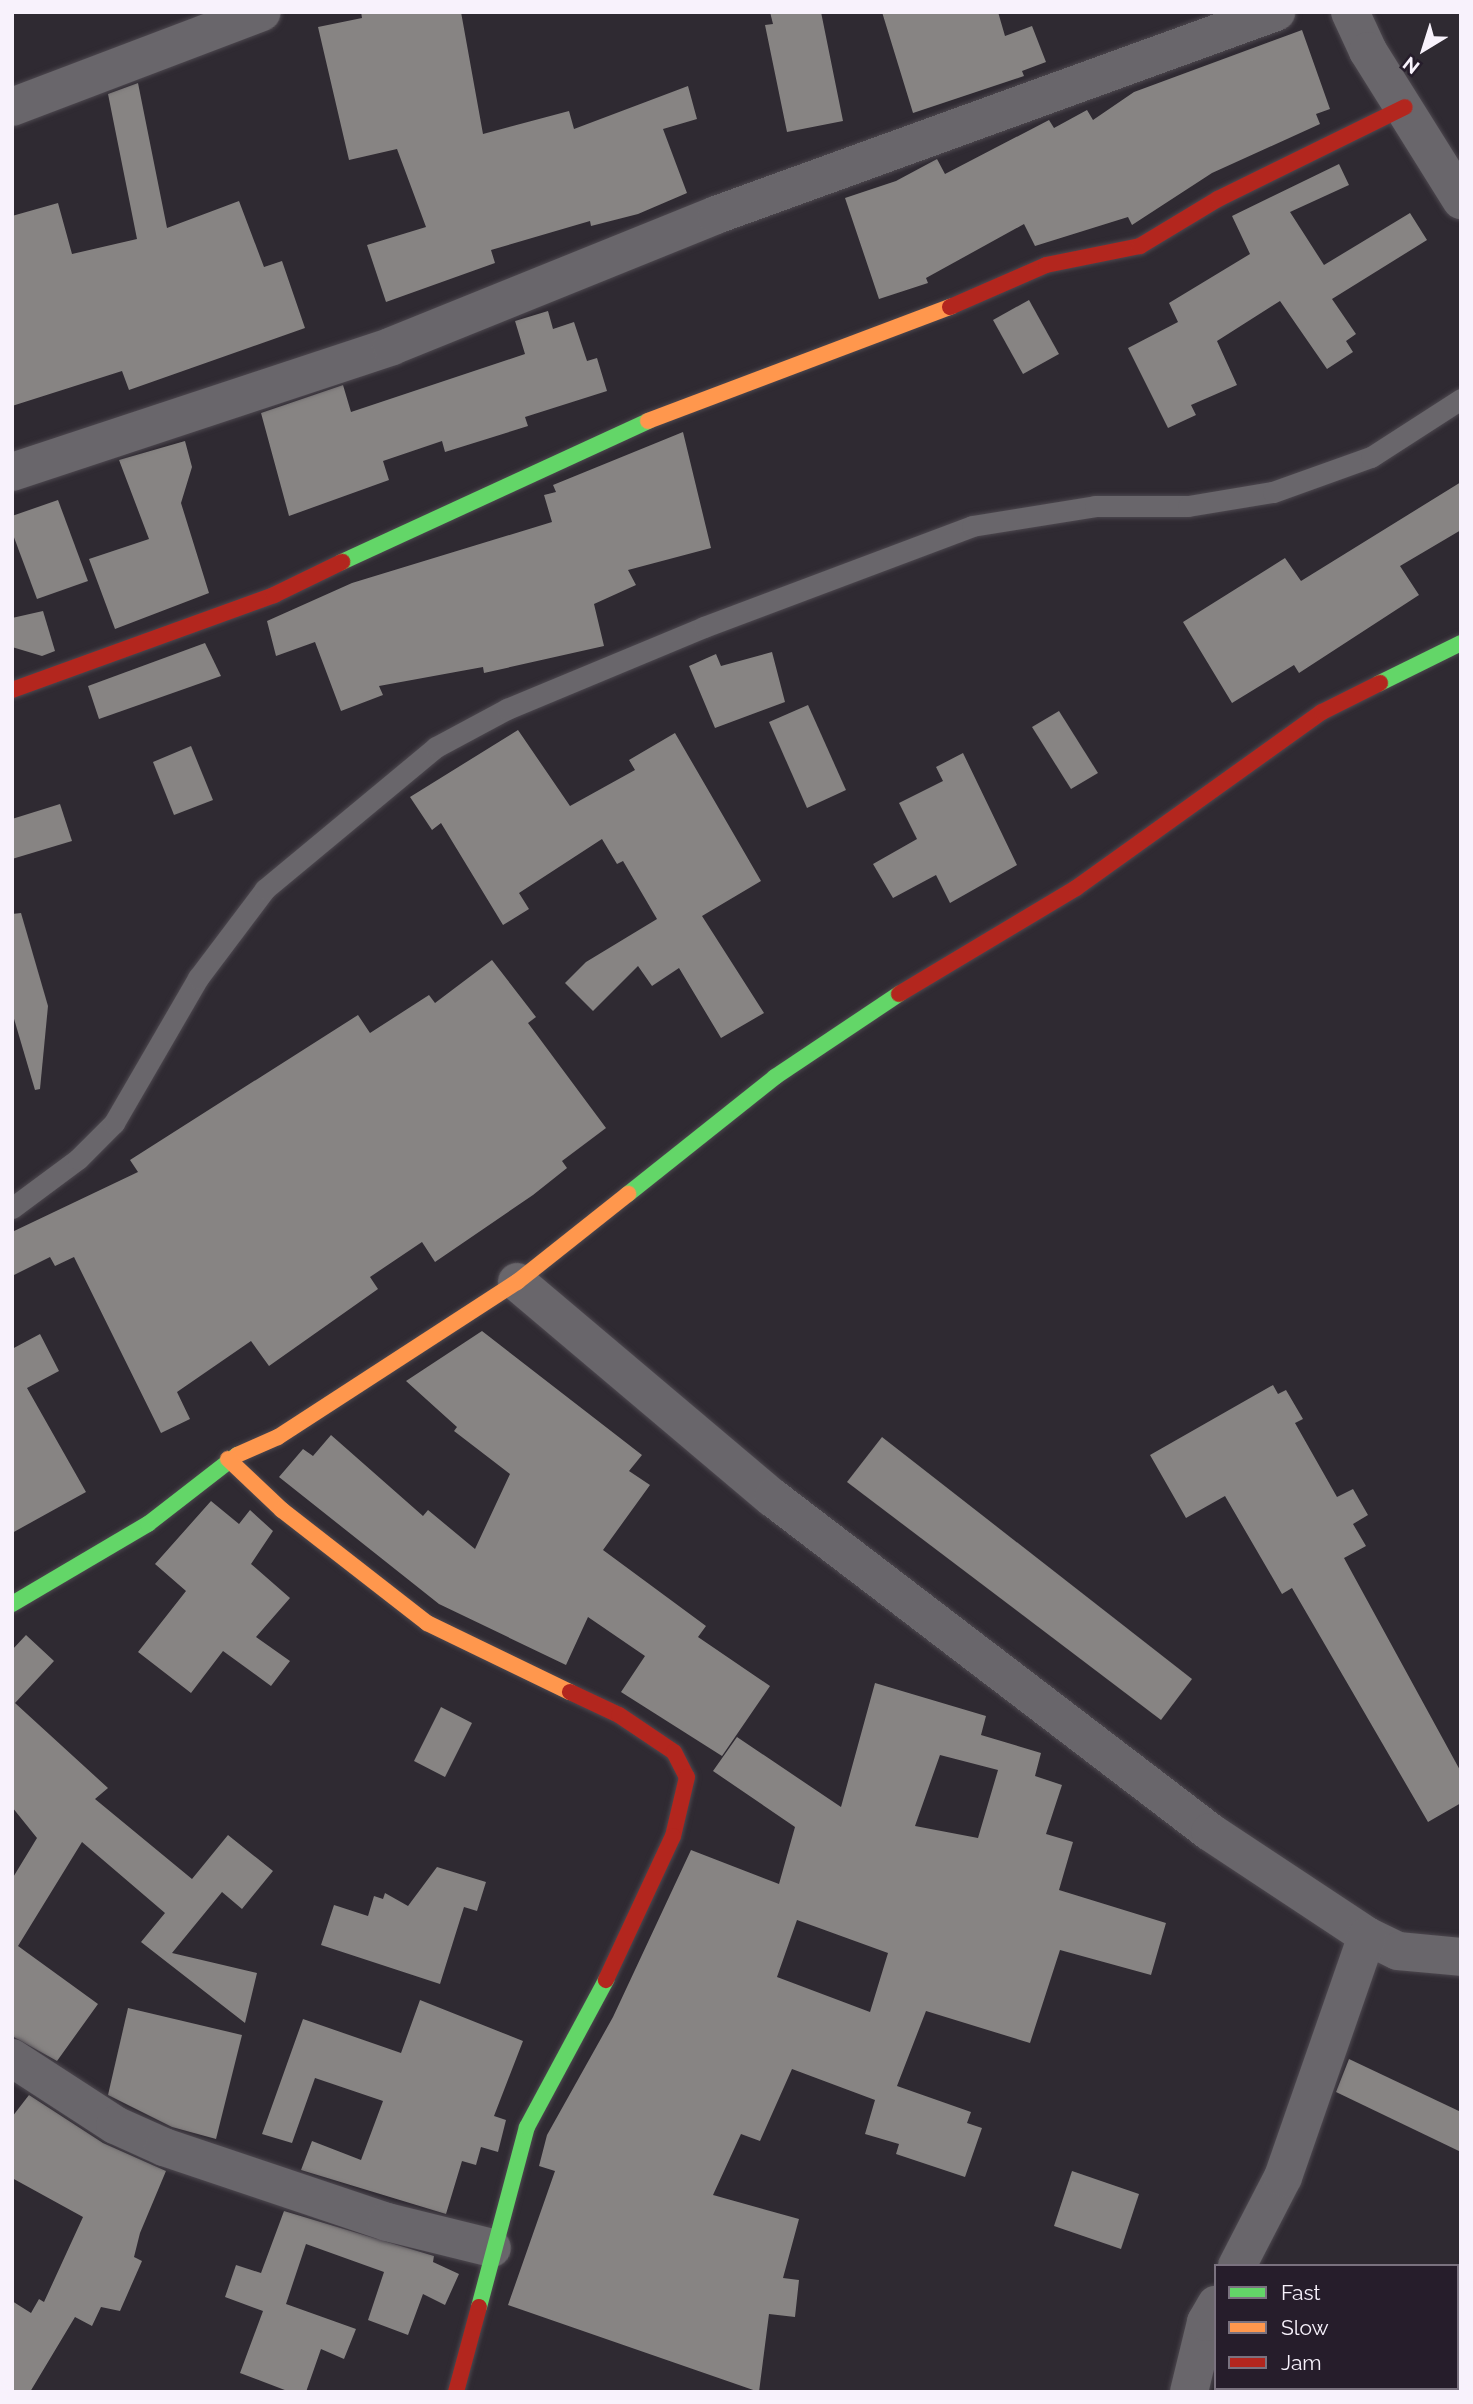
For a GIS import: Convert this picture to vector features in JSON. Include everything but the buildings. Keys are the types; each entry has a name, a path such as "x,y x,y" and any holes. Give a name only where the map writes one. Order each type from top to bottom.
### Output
{"street":[{"path":"12,107 262,12"},
{"path":"12,472 392,346 716,215 1276,12"},
{"path":"1350,12 1461,200"},
{"path":"12,691 274,595 559,458 678,409 966,301 1046,265 1140,246 1218,199 1405,107"},
{"path":"12,1604 148,1524 228,1459 278,1437 517,1282 809,1053 925,976 1076,888 1322,712 1461,643"},
{"path":"517,1282 679,1422 974,1654 1210,1832 1367,1936 1398,1951 1461,1957"},
{"path":"228,1459 282,1510 427,1623 619,1714 684,1763 687,1787 673,1836 593,2008 527,2127 514,2190 492,2248 456,2392"},
{"path":"1238,2264 1283,2177 1367,1936"},
{"path":"12,2058 115,2125 164,2147 387,2222 492,2248"},
{"path":"1189,2392 1206,2322 1214,2308"}],"lane":[{"path":"12,1208 78,1160 114,1123 198,978 265,889 340,821 436,747 507,709 704,626 972,526 1095,506 1188,506 1273,492 1371,457 1461,399"}],"traffic: fast":[{"path":"342,562 648,421"},
{"path":"1380,683 1461,643"},
{"path":"628,1194 775,1077 899,994"},
{"path":"12,1604 148,1524 237,1455"},
{"path":"479,2307 527,2127 606,1980"}],"traffic: slow":[{"path":"648,421 950,307"},
{"path":"237,1455 278,1437 517,1282 628,1194"},
{"path":"228,1459 282,1510 427,1623 570,1692"}],"traffic: jam":[{"path":"950,307 1046,265 1140,246 1218,199 1405,107"},
{"path":"12,690 274,595 342,562"},
{"path":"899,994 1076,888 1322,712 1380,683"},
{"path":"570,1692 619,1715 674,1752 687,1777 673,1836 606,1980"},
{"path":"456,2392 479,2307"}]}
